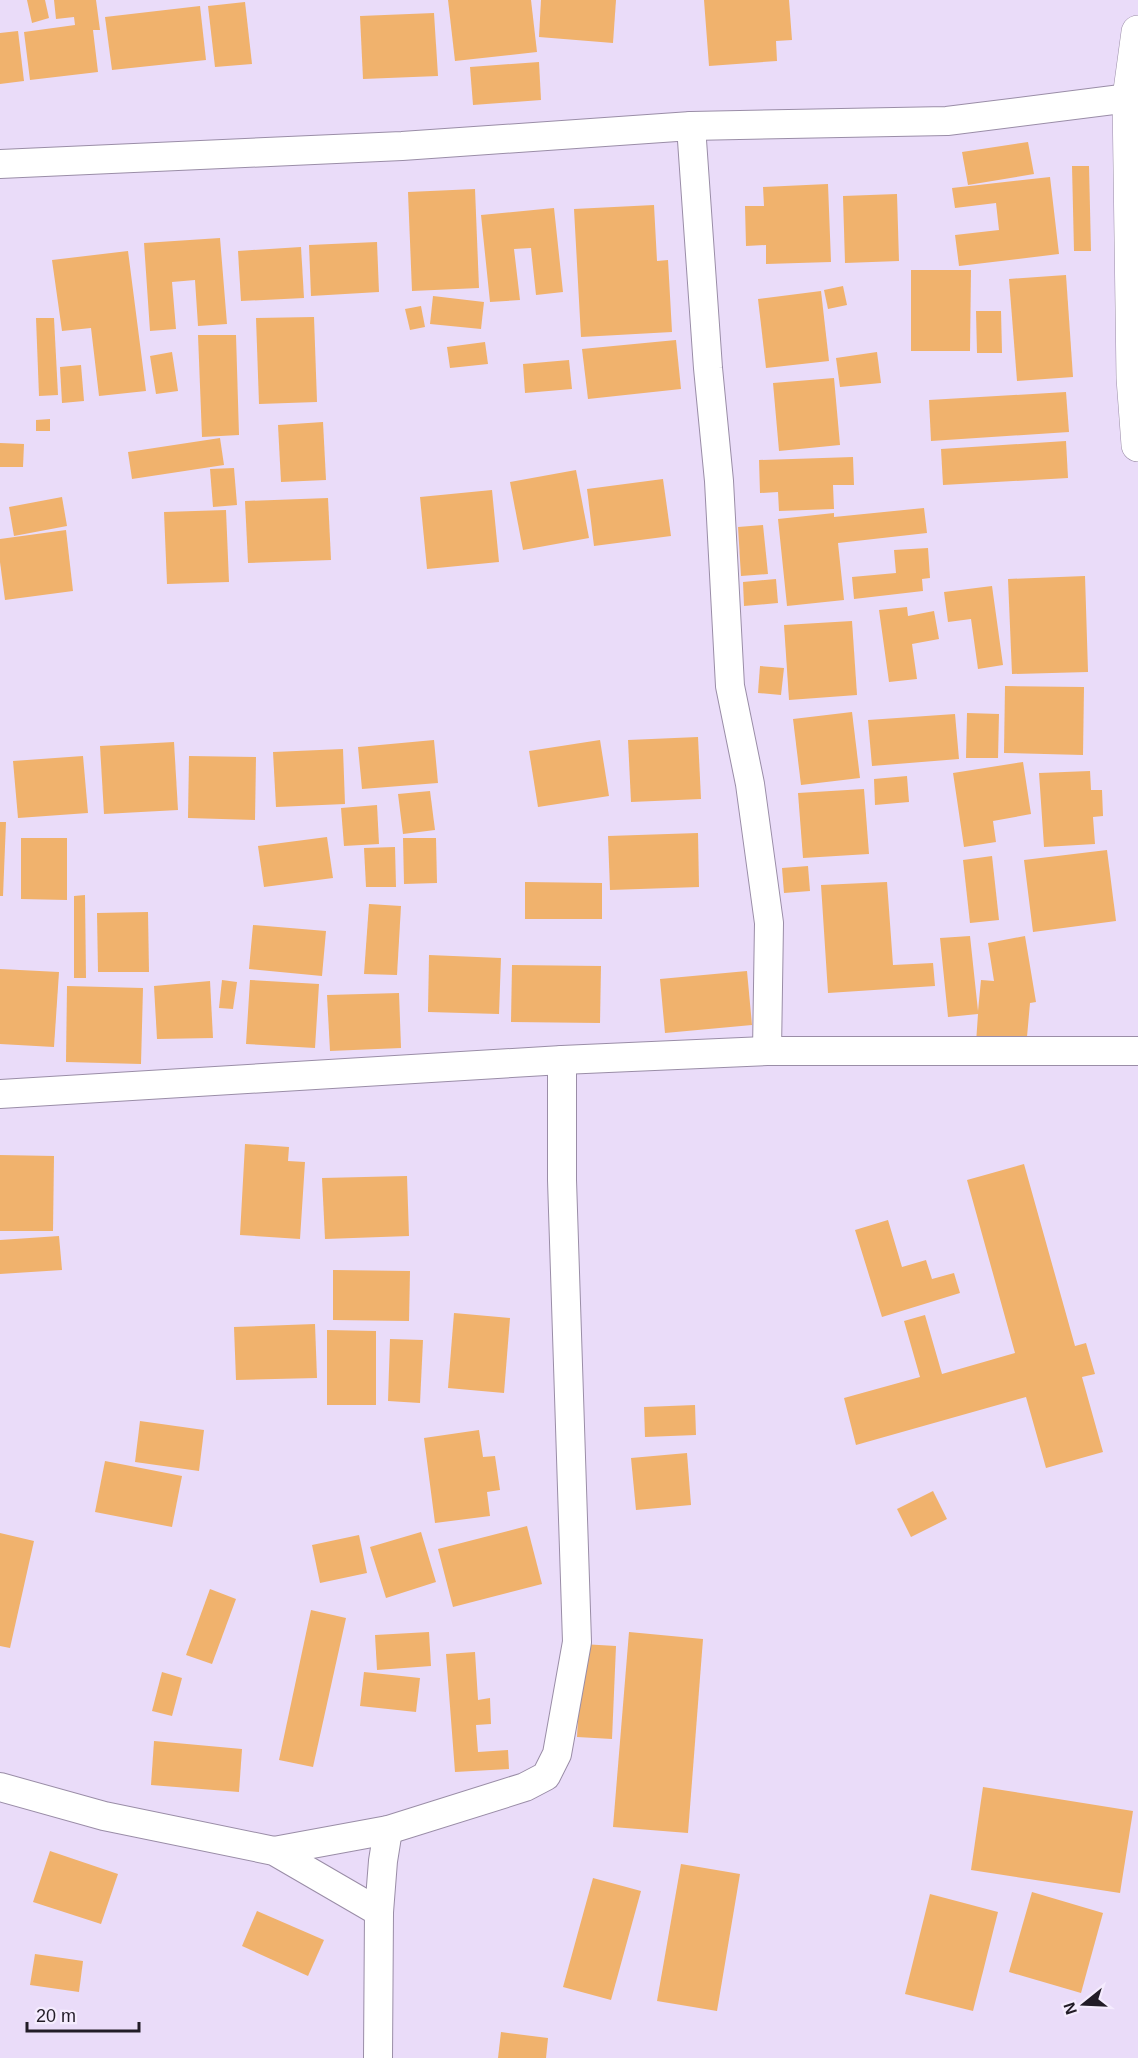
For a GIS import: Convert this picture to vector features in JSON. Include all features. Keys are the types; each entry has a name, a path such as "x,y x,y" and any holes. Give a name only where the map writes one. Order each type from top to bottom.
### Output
{"street":[{"path":"1138,32 1133,97 1133,378 1138,445"},
{"path":"0,164 402,146 691,126 947,120 1133,97"},
{"path":"691,126 708,368 719,481 730,686 750,784 769,923 767,1051"},
{"path":"0,1094 562,1060 767,1051 1138,1051"},
{"path":"274,1851 388,1830 525,1786 546,1776 557,1754 577,1642 563,1203 562,1060"},
{"path":"0,1786 104,1816 274,1851 379,1912"},
{"path":"378,2058 379,1912 382,1861 388,1830"}],"building":[{"path":"27,0 45,0 49,18 32,23"},
{"path":"54,0 96,0 100,30 93,30 98,72 30,80 24,32 75,25 74,17 56,19"},
{"path":"448,0 531,0 537,52 455,61"},
{"path":"541,0 616,0 613,43 539,37"},
{"path":"704,0 789,0 792,40 776,41 777,61 709,66"},
{"path":"245,2 252,64 215,67 208,6"},
{"path":"200,6 206,60 112,70 105,17"},
{"path":"434,13 438,76 363,79 360,16"},
{"path":"18,31 24,81 0,84 0,33"},
{"path":"539,62 541,100 473,105 470,67"},
{"path":"1028,142 1034,174 968,185 962,152"},
{"path":"1072,166 1089,166 1091,251 1074,251"},
{"path":"1050,177 1059,254 959,266 955,235 999,230 996,203 955,208 952,188"},
{"path":"828,184 831,262 766,264 766,245 746,246 745,206 764,206 763,187"},
{"path":"475,189 479,288 412,291 408,192"},
{"path":"897,194 899,261 845,263 843,196"},
{"path":"654,205 657,261 668,260 672,332 581,337 574,209"},
{"path":"554,208 563,292 536,295 531,248 514,249 520,300 490,302 481,215"},
{"path":"220,238 227,324 198,326 195,280 172,282 176,329 150,331 144,243"},
{"path":"377,242 379,292 311,296 309,245"},
{"path":"301,247 304,298 241,301 238,251"},
{"path":"128,251 146,391 99,396 91,328 62,331 52,260"},
{"path":"911,270 971,270 970,351 911,351"},
{"path":"1066,275 1073,377 1017,381 1009,279"},
{"path":"843,286 847,305 828,309 824,290"},
{"path":"821,291 829,361 766,368 758,299"},
{"path":"433,296 484,302 481,329 430,324"},
{"path":"421,306 425,327 410,330 405,309"},
{"path":"976,311 1001,311 1002,353 977,353"},
{"path":"314,317 317,402 259,404 256,318"},
{"path":"36,318 54,318 58,395 39,396"},
{"path":"198,335 236,335 239,435 202,437"},
{"path":"676,340 681,389 588,399 582,349"},
{"path":"485,342 488,364 450,368 447,347"},
{"path":"172,352 178,391 156,394 150,356"},
{"path":"877,352 881,383 840,387 836,358"},
{"path":"569,360 572,389 525,393 523,364"},
{"path":"81,365 84,401 62,403 60,367"},
{"path":"834,378 840,445 779,451 773,383"},
{"path":"1066,392 1069,432 931,441 929,400"},
{"path":"50,419 50,431 36,431 36,420"},
{"path":"323,422 326,480 281,482 278,425"},
{"path":"220,438 224,465 132,479 128,452"},
{"path":"1066,441 1068,478 943,485 941,449"},
{"path":"0,443 24,444 23,467 0,467"},
{"path":"853,457 854,485 833,485 834,509 779,511 778,492 760,493 759,460"},
{"path":"234,468 237,505 213,507 210,469"},
{"path":"576,470 589,538 523,550 510,482"},
{"path":"663,479 671,536 594,546 587,489"},
{"path":"492,490 499,562 427,569 420,497"},
{"path":"62,497 67,526 14,536 9,507"},
{"path":"328,498 331,560 248,563 245,501"},
{"path":"924,508 927,533 838,543 844,600 787,606 778,519 834,513 834,517"},
{"path":"226,510 229,582 167,584 164,512"},
{"path":"763,525 768,574 741,576 738,527"},
{"path":"66,530 73,591 5,600 0,562 0,539"},
{"path":"928,548 930,578 922,579 923,591 854,599 852,577 896,573 894,550"},
{"path":"1085,576 1088,672 1012,674 1008,579"},
{"path":"776,579 778,603 744,606 743,582"},
{"path":"992,586 1003,665 978,669 971,619 948,622 944,592"},
{"path":"907,607 908,616 934,611 939,639 912,644 917,679 889,682 879,610"},
{"path":"852,621 857,695 789,700 784,625"},
{"path":"760,666 784,668 781,695 758,693"},
{"path":"1005,686 1084,687 1083,755 1004,753"},
{"path":"852,712 860,778 801,785 793,719"},
{"path":"967,713 999,714 998,758 966,758"},
{"path":"955,714 959,759 872,766 868,720"},
{"path":"698,737 701,799 631,802 628,740"},
{"path":"434,740 438,783 362,789 358,747"},
{"path":"600,740 609,796 538,807 529,751"},
{"path":"174,742 178,810 104,814 100,746"},
{"path":"343,749 345,804 276,807 273,752"},
{"path":"83,756 88,813 18,818 13,761"},
{"path":"189,756 256,757 255,820 188,818"},
{"path":"1023,762 1031,814 993,821 996,842 964,847 953,773"},
{"path":"1090,771 1091,790 1102,790 1103,816 1093,817 1095,844 1044,847 1039,773"},
{"path":"907,776 909,802 875,805 874,779"},
{"path":"864,789 869,854 803,858 798,793"},
{"path":"430,791 435,830 403,834 398,794"},
{"path":"377,805 379,844 344,846 341,808"},
{"path":"0,822 6,822 3,896 0,896"},
{"path":"698,833 699,887 610,890 608,836"},
{"path":"327,837 333,878 264,887 258,846"},
{"path":"21,838 67,838 67,900 21,899"},
{"path":"403,838 436,838 437,883 404,884"},
{"path":"395,847 396,887 366,887 364,848"},
{"path":"1107,850 1116,921 1033,932 1024,860"},
{"path":"992,856 999,920 970,923 963,860"},
{"path":"808,866 810,891 784,893 782,868"},
{"path":"525,882 602,883 602,919 525,919"},
{"path":"887,882 893,965 933,963 935,986 828,993 821,885"},
{"path":"85,895 86,978 74,978 74,896"},
{"path":"369,904 401,906 397,975 364,974"},
{"path":"148,912 149,972 98,972 97,913"},
{"path":"253,925 326,931 322,976 249,969"},
{"path":"970,936 978,1011 981,980 994,981 988,943 1025,936 1036,1002 1030,1003 1026,1048 976,1043 978,1014 948,1017 940,938"},
{"path":"429,955 501,958 499,1014 428,1012"},
{"path":"512,965 601,966 600,1023 511,1022"},
{"path":"0,969 59,972 54,1047 0,1044"},
{"path":"747,971 752,1025 665,1033 660,979"},
{"path":"222,980 237,982 233,1009 219,1008"},
{"path":"250,980 319,984 315,1048 246,1044"},
{"path":"210,981 213,1038 157,1039 154,986"},
{"path":"67,986 143,988 141,1064 66,1062"},
{"path":"399,993 401,1048 330,1051 327,995"},
{"path":"245,1144 289,1147 288,1161 305,1162 300,1239 240,1235"},
{"path":"0,1155 54,1156 53,1231 0,1231"},
{"path":"1024,1164 1075,1346 1086,1343 1095,1374 1082,1377 1103,1452 1046,1468 1026,1397 856,1445 844,1398 920,1377 904,1321 925,1315 942,1374 1015,1353 967,1180"},
{"path":"407,1176 409,1236 325,1239 322,1178"},
{"path":"888,1220 902,1267 926,1260 932,1279 954,1273 960,1293 882,1317 855,1230"},
{"path":"59,1236 62,1270 0,1274 0,1240"},
{"path":"333,1270 410,1271 409,1321 333,1320"},
{"path":"454,1313 510,1318 504,1393 448,1388"},
{"path":"315,1324 317,1378 236,1380 234,1327"},
{"path":"327,1330 376,1331 376,1405 327,1405"},
{"path":"390,1339 423,1340 420,1403 388,1401"},
{"path":"695,1405 696,1435 645,1437 644,1407"},
{"path":"140,1421 204,1430 199,1471 135,1462"},
{"path":"479,1430 483,1457 495,1456 500,1490 487,1492 490,1516 435,1523 424,1438"},
{"path":"687,1453 691,1505 636,1510 631,1458"},
{"path":"105,1461 182,1476 172,1527 95,1512"},
{"path":"933,1491 947,1519 911,1537 897,1509"},
{"path":"527,1526 542,1584 453,1607 438,1549"},
{"path":"421,1532 436,1582 386,1598 370,1547"},
{"path":"0,1533 34,1541 10,1648 0,1646"},
{"path":"359,1535 367,1573 320,1583 312,1545"},
{"path":"210,1589 236,1599 212,1664 186,1655"},
{"path":"311,1610 346,1618 313,1767 279,1760"},
{"path":"429,1632 431,1666 377,1670 375,1635"},
{"path":"629,1632 703,1639 688,1833 613,1827"},
{"path":"582,1644 616,1646 612,1739 577,1737"},
{"path":"475,1652 478,1700 490,1698 491,1724 476,1725 478,1752 508,1750 509,1769 455,1772 446,1654"},
{"path":"162,1672 182,1678 172,1716 152,1711"},
{"path":"364,1672 420,1678 416,1712 360,1706"},
{"path":"154,1741 242,1749 239,1792 151,1785"},
{"path":"983,1787 1133,1811 1120,1893 971,1870"},
{"path":"50,1851 118,1874 101,1924 33,1902"},
{"path":"681,1864 740,1874 717,2011 657,2001"},
{"path":"593,1878 641,1891 611,2000 563,1987"},
{"path":"1032,1892 1103,1913 1081,1993 1009,1972"},
{"path":"930,1894 998,1912 973,2011 905,1994"},
{"path":"257,1911 324,1940 308,1976 242,1946"},
{"path":"35,1954 83,1961 79,1992 30,1985"},
{"path":"501,2032 548,2038 546,2058 498,2058"}]}
